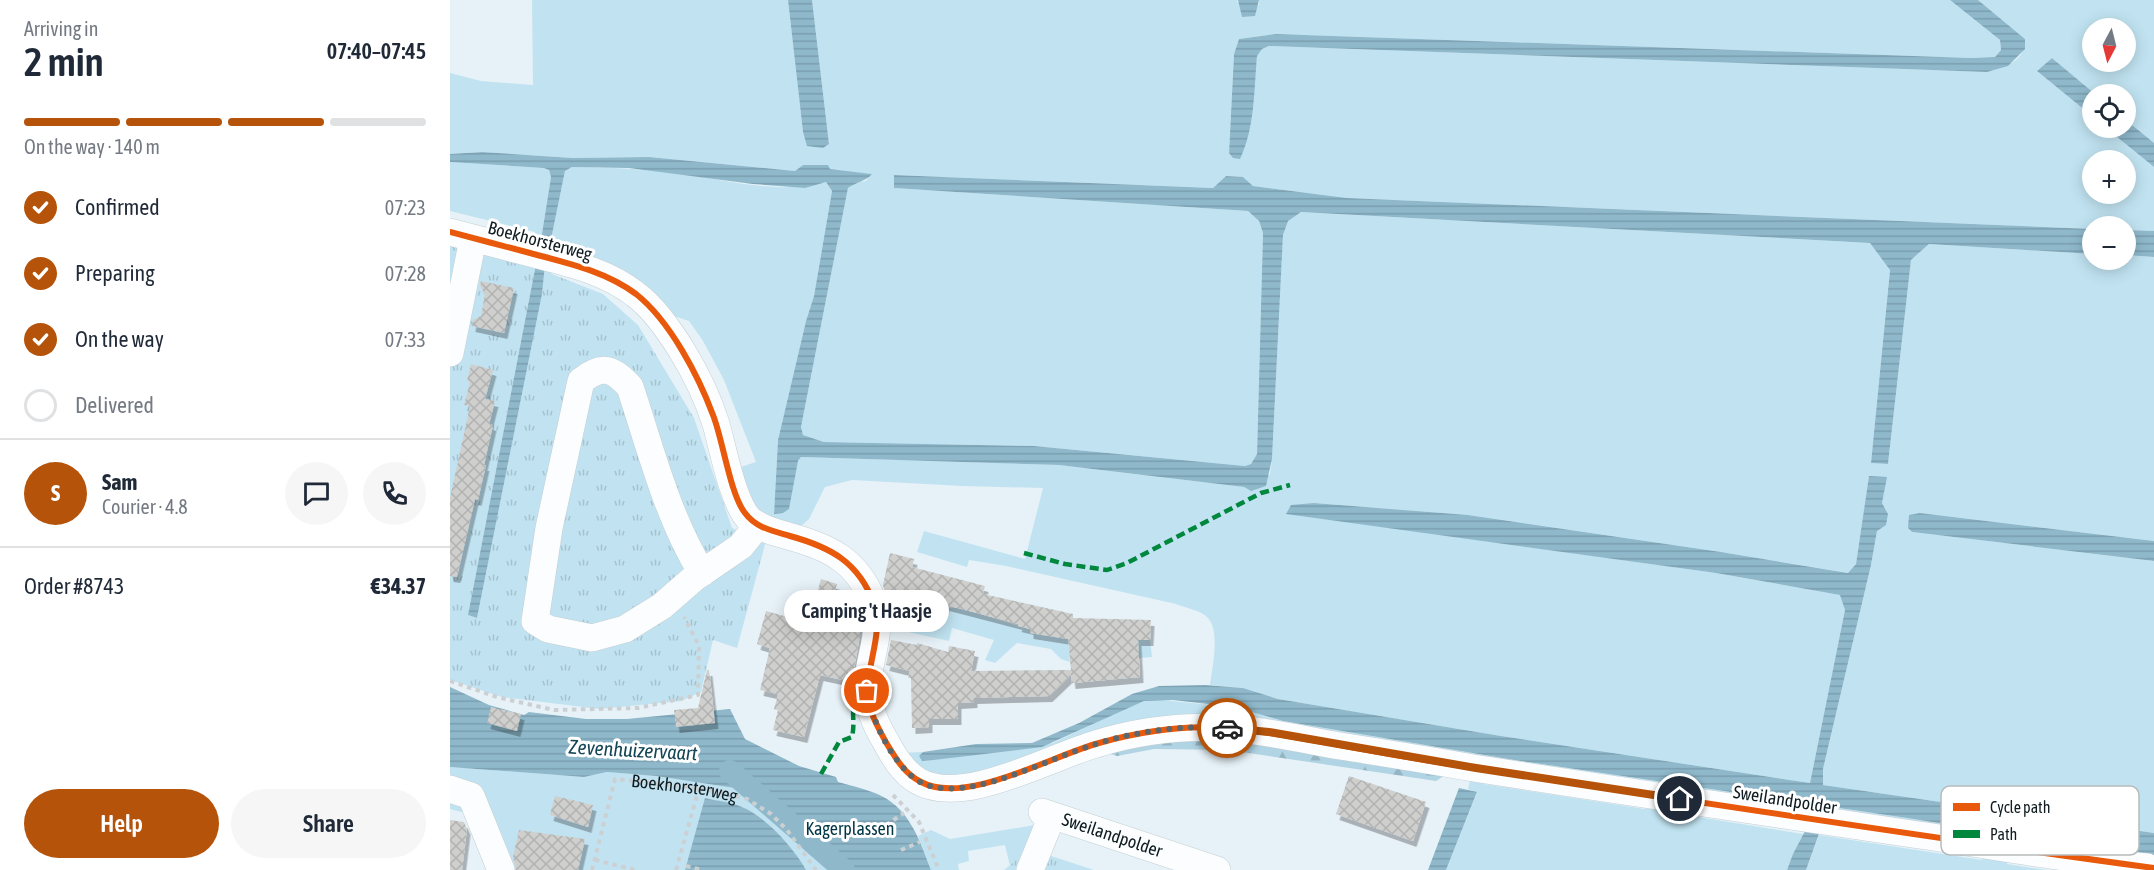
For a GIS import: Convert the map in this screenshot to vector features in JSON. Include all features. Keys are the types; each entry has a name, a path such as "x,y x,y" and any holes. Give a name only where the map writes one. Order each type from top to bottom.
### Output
{"street":[{"path":"450,353 462,236"},
{"name":"Boekhorsterweg","path":"462,236 588,269 618,283 640,297 668,330 694,374 714,416 739,505 748,518 771,531 823,546 849,563 873,602 876,612 875,645 867,691 872,715 903,769 914,778 933,787 965,787 1025,771 1077,750"},
{"path":"702,573 690,555 665,498 630,387 620,375 609,370 591,373 581,381 549,528 535,621 548,629 592,638 625,629 662,606 702,573 741,546 758,525"},
{"name":"Sweilandpolder","path":"1077,750 1097,743 1162,730 1216,727 1241,729 1534,777 1941,838"},
{"path":"450,789 471,796 501,870"},
{"name":"Sweilandpolder","path":"1030,870 1047,814 1217,870"},
{"name":"Sweilandpolder","path":"2052,855 2138,868"}],"path":[{"path":"450,681 497,697 554,710 638,708 698,695 699,646 672,598"},
{"path":"676,870 699,788"},
{"path":"890,792 919,822 939,870"},
{"path":"886,825 903,813"},
{"path":"901,850 920,842"},
{"path":"595,861 636,870"},
{"path":"686,866 702,870"}],"green space":[{"path":"532,0 788,0 803,132 829,144 812,0 1238,0 1237,2 1259,5 1259,0 1950,0 2000,40 2001,50 1995,57 1971,58 1276,34 1239,39 1234,54 1229,152 1249,130 1257,55 1269,46 1987,72 2007,65 2018,58 2022,53 2025,39 1978,0 2154,0 2154,143 2136,128 2136,84 2083,84 2052,58 2037,71 2082,108 2082,138 2118,138 2133,150 2082,150 2082,204 2136,204 2136,152 2154,167 2154,231 2136,230 2136,216 2082,216 2082,229 1347,198 1253,186 1243,177 1226,176 1213,188 895,175 894,188 1248,211 1259,221 1263,233 1257,454 1251,464 1245,466 1034,446 824,442 803,435 801,427 848,188 854,183 866,181 871,174 829,169 828,165 803,165 795,171 649,157 573,158 482,152 450,154 450,73 481,81 533,85"},
{"path":"450,162 549,170 551,177 540,246 549,248 565,171 572,167 666,171 771,187 808,186 826,182 832,191 814,296 778,440 774,514 789,509 794,475 801,457 1059,465 1244,487 1251,491 1270,474 1283,235 1288,220 1301,212 1870,243 1890,269 1871,463 1888,464 1911,260 1929,244 2082,253 2082,270 2136,270 2136,256 2154,257 2154,541 1920,513 1908,528 1912,532 2154,561 2154,833 2139,831 2139,786 1941,786 1941,802 1823,785 1823,769 1877,531 1888,514 1882,503 1886,477 1869,477 1856,564 1849,573 1468,515 1314,503 1287,513 1716,573 1841,595 1845,610 1810,783 1278,699 1243,688 1210,685 1214,631 1207,617 1200,613 1176,604 1006,566 969,560 967,567 917,552 924,531 1025,559 1043,488 852,480 825,487 809,519 800,527 758,517 738,468 756,462 724,380 703,341 689,321 530,248 535,232 450,211"},
{"path":"450,243 536,264 468,615 477,618 542,294 545,265 552,274 603,294 638,325 694,418 732,528 766,541 737,648 713,640 701,692 681,701 599,709 502,697 450,680"},
{"path":"881,590 945,608 961,608 1018,626 1150,640 1152,657 1118,660 1069,652 1070,662 1061,659 1051,649 1017,643 995,663 985,660 994,640 952,628 949,641 877,625"},
{"path":"1151,699 1234,707 1283,721 1514,760 1907,818 1941,824 1941,827 1274,729 962,776 926,776 899,753 923,752 920,756 922,761 1053,743 1133,705"},
{"path":"1180,734 1453,770 1436,781 1229,750 1154,749 1117,756 1107,753"},
{"path":"450,767 584,777 607,772 656,776 754,791 787,816 803,834 828,870 806,870 743,807 706,798 685,870 490,870 465,813 450,809"},
{"path":"1472,772 1480,773 1483,784 1645,809 1647,805 1681,810 1680,814 1803,834 1787,870 1446,870 1477,793 1468,789"},
{"path":"1037,825 1015,870 1011,870 1005,845 968,851 969,861 958,864 959,870 931,870 918,836 931,830 950,839"},
{"path":"1819,835 1941,855 1982,860 1983,856 2008,859 2007,864 2046,870 1806,870"},
{"path":"1030,849 1094,870 1004,870"}],"water":[{"path":"788,0 812,0 829,144 823,148 807,146 803,132"},
{"path":"1238,0 1259,0 1255,16 1242,17"},
{"path":"1950,0 1978,0 2025,39 2025,49 2008,66 1987,72 1269,46 1262,49 1257,56 1253,108 1245,147 1240,159 1233,158 1229,153 1234,54 1239,39 1276,34 1995,57 2001,50 2000,40"},
{"path":"2052,58 2083,84 2082,108 2037,71"},
{"path":"2136,128 2154,143 2154,167 2136,150 2118,138 2136,138"},
{"path":"482,152 573,158 649,157 795,171 803,165 828,165 830,169 872,174 848,188 801,427 803,435 824,442 1034,446 1245,466 1251,464 1257,454 1263,233 1259,221 1248,211 894,188 894,175 1213,188 1226,176 1243,177 1253,186 1347,198 2082,229 2082,253 1929,244 1911,260 1888,464 1871,463 1890,270 1870,243 1301,212 1288,221 1283,235 1272,459 1266,486 1251,491 1244,487 1059,465 801,457 798,461 789,509 783,513 774,514 778,440 814,296 832,191 826,182 805,188 753,184 629,168 572,167 565,171 549,249 540,246 551,177 549,170 450,162 450,154"},
{"path":"2136,230 2154,231 2154,257 2136,256"},
{"path":"536,264 545,265 542,294 477,618 468,615"},
{"path":"1869,476 1887,477 1882,503 1888,514 1886,525 1877,531 1823,769 1823,785 1941,802 1941,824 1514,760 1283,721 1234,707 1173,700 1144,701 1042,747 922,761 919,756 923,752 976,744 1032,743 1079,723 1132,694 1159,686 1205,685 1243,688 1278,699 1810,783 1845,610 1840,595 1716,573 1286,514 1291,505 1314,503 1468,515 1848,573 1856,564"},
{"path":"1920,513 2154,541 2154,561 1912,532 1908,528 1909,515"},
{"name":"Kagerplassen","path":"450,687 489,705 524,715 529,712 586,719 627,719 730,709 745,739 799,766 836,777 838,782 876,794 896,806 915,831 931,870 828,870 803,834 787,816 754,791 656,776 607,772 584,777 450,767"},
{"path":"1459,788 1477,792 1446,870 1428,870"},
{"name":"Kagerplassen","path":"705,798 738,805 760,818 787,843 806,870 685,870"},
{"path":"1807,827 1820,831 1806,870 1787,870 1793,854"},
{"path":"2139,831 2154,833 2154,858 2135,855 2139,855"}],"building":[{"path":"481,281 514,288 504,333 472,326 473,320 481,316 485,294 480,286"},
{"path":"471,364 493,370 485,399 495,401 489,424 493,425 484,465 486,465 478,500 475,499 457,577 450,576 450,498 470,406 464,405 470,382 467,381"},
{"path":"890,553 914,559 912,567 985,586 983,594 1073,614 1073,618 1151,620 1150,640 1138,640 1140,677 1072,683 1071,675 1049,696 974,698 974,702 958,703 958,719 929,719 929,727 912,728 911,678 908,678 910,671 886,665 891,640 917,645 917,643 948,652 949,646 975,651 971,671 1071,670 1068,639 1030,633 1030,629 1018,626 1019,624 946,605 945,608 920,601 921,599 885,591 883,585"},
{"path":"821,579 837,584 832,601 858,607 860,635 852,682 820,675 804,737 773,730 778,710 774,709 778,694 760,690 770,648 757,644 766,611 809,623"},
{"path":"707,670 709,670 715,723 676,727 674,710 698,708"},
{"path":"491,707 521,714 517,731 487,723"},
{"path":"1349,776 1426,802 1413,841 1336,814"},
{"path":"555,796 593,805 588,827 550,815"},
{"path":"450,820 464,822 467,829 462,870 450,870"},
{"path":"519,830 585,839 578,870 516,870 513,857"}],"waterway":[{"name":"Zevenhuizervaart","path":"730,771 844,870"}],"marked path":[{"path":"1024,553 1065,564 1107,570 1127,563 1261,493 1290,485"},
{"path":"821,774 839,742 852,737 854,707 867,691"}],"cycle path":[{"path":"450,232 558,260 612,279 636,294 660,319 682,350 707,399 717,426 735,493 745,513 765,528 830,551 851,567 868,589 874,604 877,624 868,686 870,709 897,761 910,775 921,782 940,788 961,788 1010,776 1099,743 1160,730 1206,727 1284,735 1467,767 1941,838"},
{"path":"2058,855 2154,868"}],"way so far":[{"path":"867,691 872,715 903,769 914,778 933,787 965,787 1000,778 1025,771 1097,743 1135,734 1186,728 1227,728"}],"place":[{"name":"Camping 't Haasje","path":"867,691"}],"route":[{"path":"1227,728 1269,732 1476,768 1680,799"}]}
